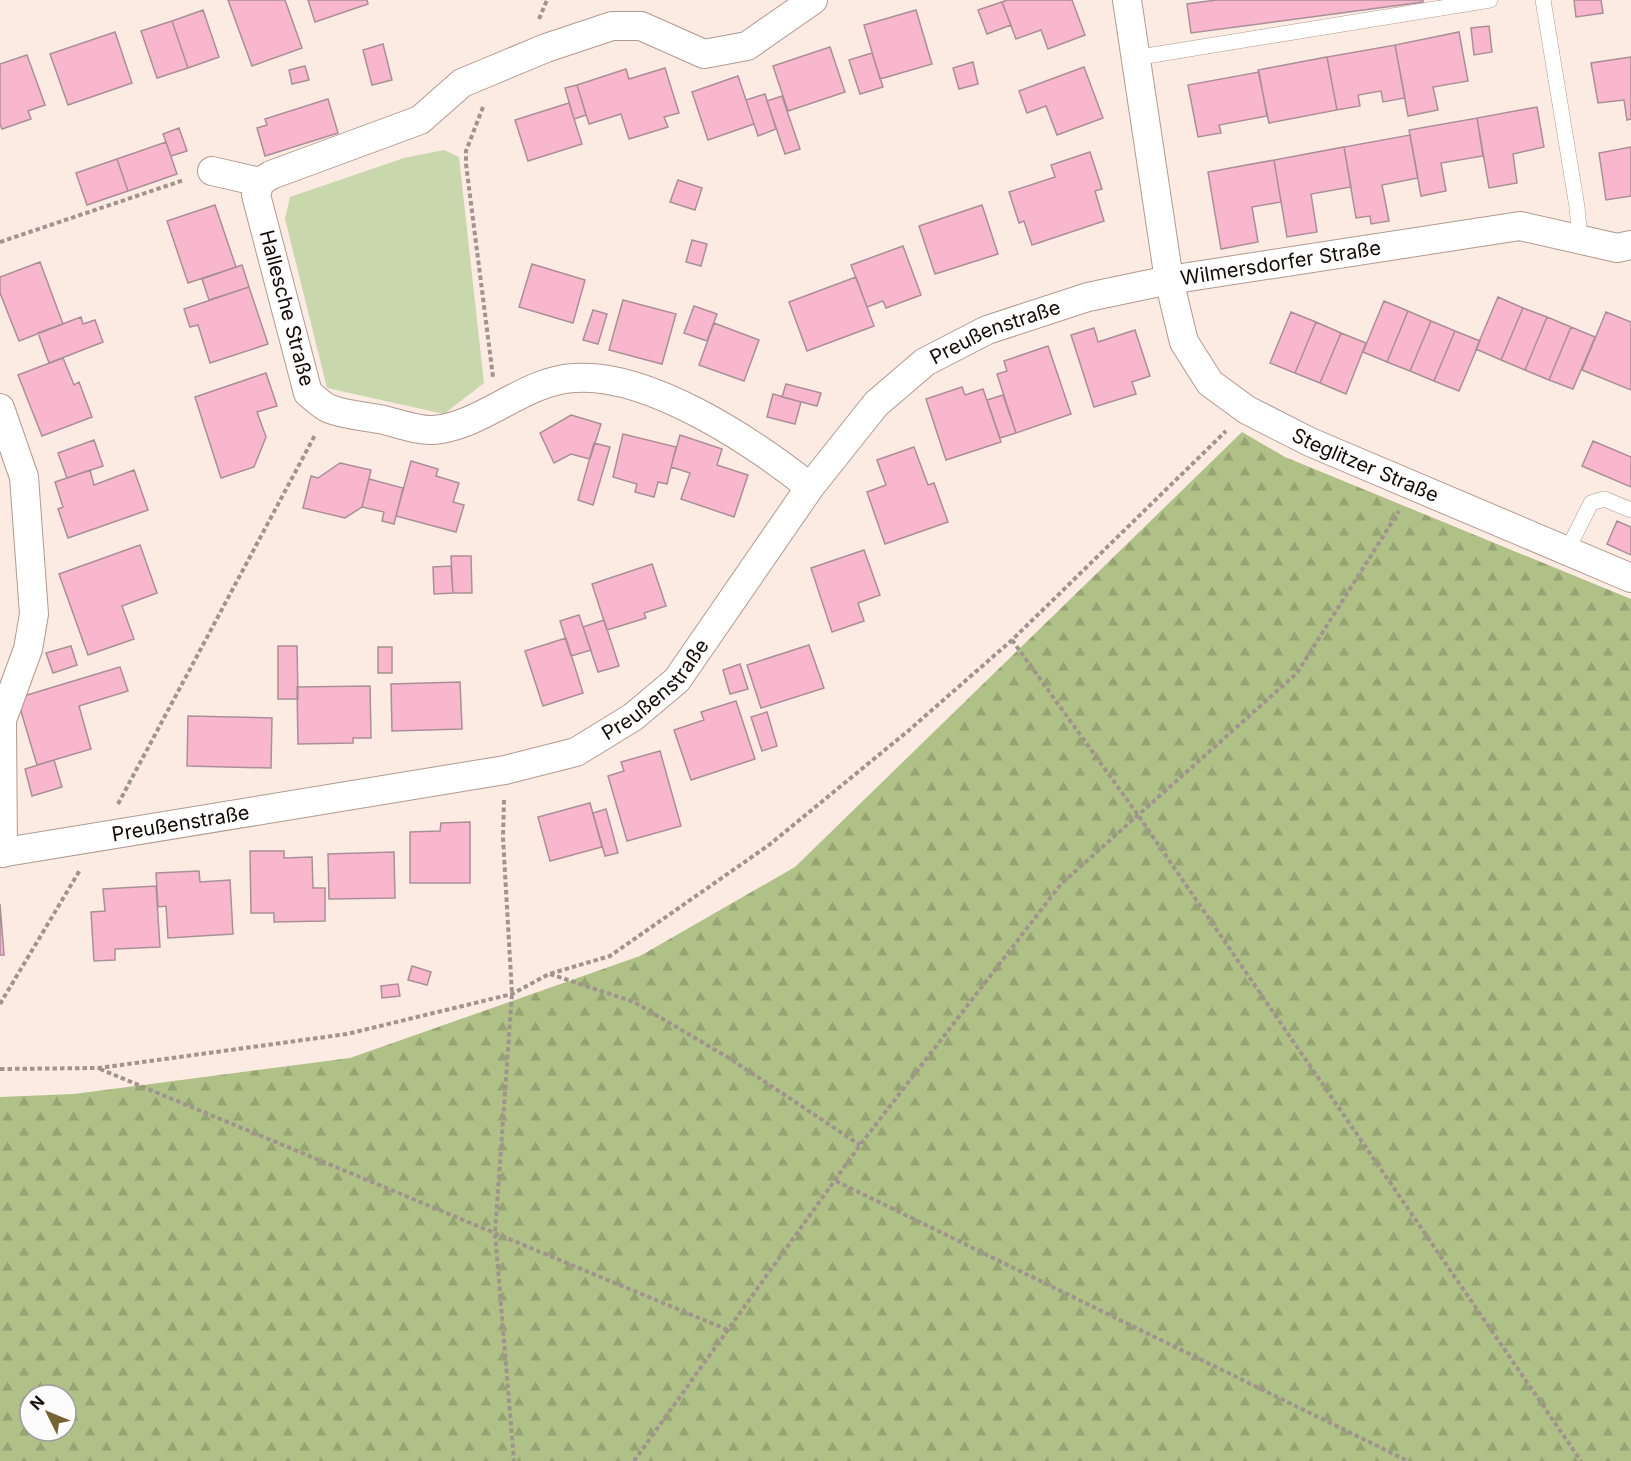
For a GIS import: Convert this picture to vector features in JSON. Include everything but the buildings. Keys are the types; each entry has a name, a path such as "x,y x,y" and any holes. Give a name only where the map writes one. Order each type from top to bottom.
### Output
{"street":[{"path":"212,171 260,182 420,120 462,83 612,26 641,26 704,54 747,46 813,0"},
{"name":"Wilmersdorfer Straße","path":"1126,0 1170,280 1520,226 1617,248 1631,246"},
{"name":"Hallesche Straße","path":"260,182 256,195 308,393 329,409 432,430 468,420 533,389 573,378 617,382 670,400 722,426 770,456 810,487"},
{"name":"Steglitzer Straße","path":"1170,280 1184,342 1210,383 1247,410 1310,442 1631,578"},
{"name":"Preußenstraße","path":"2,853 101,834 505,770 576,752 633,717 677,680 810,487 876,404 925,362 987,330 1088,297 1170,280"},
{"path":"0,408 24,477 34,614 28,649 2,720 2,853"}],"lane":[{"path":"1134,58 1490,0"},
{"path":"1543,0 1577,207 1580,240"},
{"path":"1567,552 1592,503 1604,499 1631,510"}],"path":[{"path":"490,71 489,92 466,151 466,164 492,374 503,402"},
{"path":"0,242 212,171"},
{"path":"0,1004 101,834 329,409"},
{"path":"0,1069 99,1068 347,1034 512,994 549,974 610,956 769,845 1012,640 1247,410"},
{"path":"634,1461 860,1145 1061,884 1297,673 1415,486"},
{"path":"1012,640 1138,815 1581,1461"},
{"path":"505,770 503,838 512,994 495,1233 514,1461"},
{"path":"549,974 634,1002 729,1058 860,1145"},
{"path":"99,1068 728,1330"},
{"path":"836,1181 1408,1461"}],"green space":[{"path":"444,150 459,157 484,383 444,414 327,388 285,219 290,197 404,158"},
{"path":"1242,432 1285,457 1631,599 1631,1461 0,1461 0,1097 74,1094 350,1058 640,956 795,867"}]}
